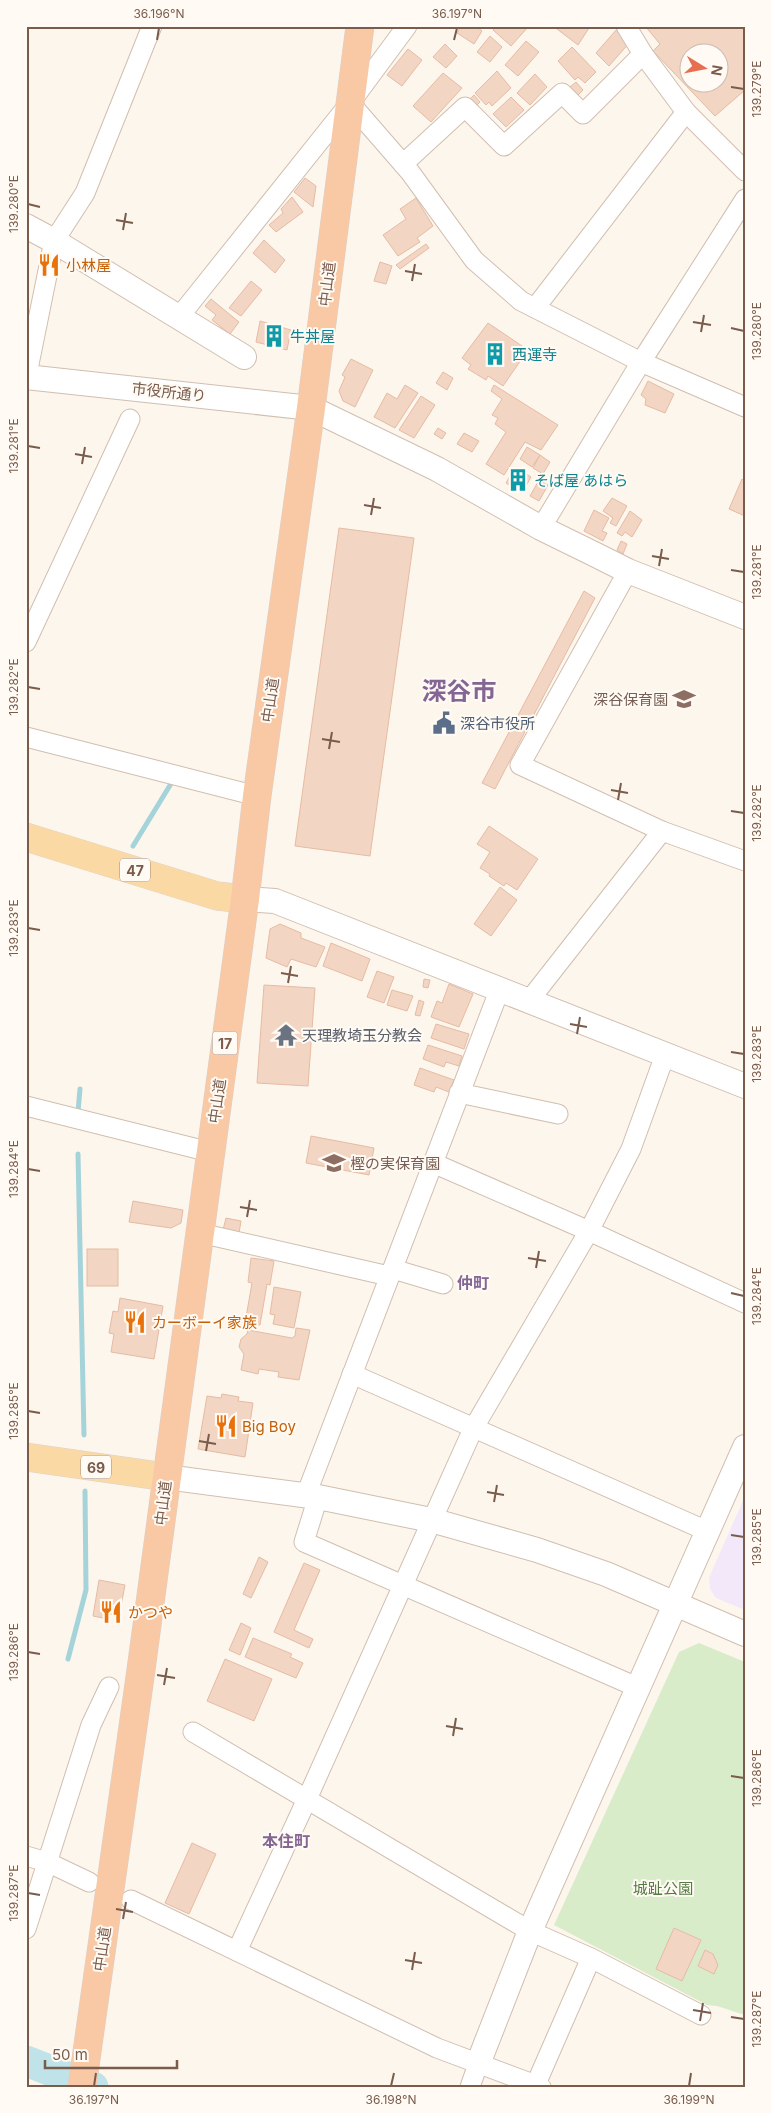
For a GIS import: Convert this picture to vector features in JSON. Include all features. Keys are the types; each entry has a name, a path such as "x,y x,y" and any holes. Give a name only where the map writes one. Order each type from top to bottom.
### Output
{"highway":[{"name":"中山道","path":"82,2087 200,1233 257,796 311,408 360,26"}],"main road":[{"name":"47","path":"26,837 217,896 245,899"},
{"name":"69","path":"26,1457 166,1477"}],"street":[{"path":"26,378 54,240 85,193 152,26"},
{"path":"179,317 350,103 407,26"},
{"path":"626,26 643,54 686,112 745,171"},
{"path":"403,164 465,107 504,146 562,93 582,114 643,54"},
{"path":"350,103 403,164 474,260 521,301 641,362 745,407"},
{"path":"535,308 686,112"},
{"path":"541,528 641,362 739,220 745,199"},
{"path":"26,226 54,240 244,357"},
{"name":"市役所通り","path":"26,378 311,408 437,469 541,528 628,571 745,617"},
{"path":"26,642 130,419"},
{"path":"628,571 520,765 662,831 745,861"},
{"path":"26,737 257,796"},
{"path":"528,1002 662,831"},
{"path":"245,899 275,901 745,1086"},
{"path":"499,990 352,1374 312,1496 304,1542 639,1688"},
{"path":"236,1951 307,1799 473,1429 588,1231 631,1149 665,1055"},
{"path":"460,1094 558,1114"},
{"path":"26,1106 210,1152"},
{"path":"433,1163 745,1303"},
{"path":"200,1233 443,1284"},
{"path":"352,1374 707,1531"},
{"path":"470,2087 530,1931 745,1447"},
{"path":"166,1477 312,1496 431,1520 537,1550 606,1574 745,1634"},
{"path":"26,1929 91,1725 109,1687"},
{"path":"193,1732 530,1931 591,1958 701,2015"},
{"path":"26,1856 47,1862 89,1882"},
{"path":"131,1900 437,2048 539,2086 591,1958"}],"shaded area":[{"path":"745,1496 745,1610 716,1598 710,1589 709,1578"}],"green space":[{"name":"城趾公園","path":"699,1643 745,1662 745,2015 717,2006 707,2005 554,1925 679,1652"}],"building":[{"path":"461,26 476,26 482,31 474,44 457,33"},
{"path":"496,26 529,26 511,46 493,30"},
{"path":"553,26 586,26 589,28 578,45"},
{"path":"645,26 745,26 745,90 715,116 692,92 728,92 728,42 678,42 678,77 653,51 660,44"},
{"path":"617,29 630,42 609,66 596,53"},
{"path":"490,36 502,47 490,62 477,52"},
{"path":"526,41 539,52 518,76 505,65"},
{"path":"445,44 457,56 446,68 433,57"},
{"path":"572,47 596,72 585,83 578,77 575,80 558,61"},
{"path":"408,49 422,60 402,86 387,75"},
{"path":"497,71 511,88 492,106 489,102 486,105 475,93"},
{"path":"443,73 462,88 431,122 413,106"},
{"path":"535,74 547,87 530,105 517,93"},
{"path":"576,82 583,90 578,95 570,87"},
{"path":"474,95 480,102 476,106 470,99"},
{"path":"511,97 524,110 506,127 493,114"},
{"path":"305,178 316,186 313,207 294,192"},
{"path":"292,197 303,212 276,232 269,225 283,213 281,209"},
{"path":"416,198 433,226 417,238 420,242 398,256 383,235 406,219 400,209"},
{"path":"264,240 285,260 275,273 253,253"},
{"path":"426,244 429,248 400,269 396,265"},
{"path":"380,262 392,266 386,284 374,281"},
{"path":"251,281 262,290 241,316 229,308"},
{"path":"211,299 239,322 230,334 212,320 216,315 205,306"},
{"name":"牛丼屋","path":"260,321 291,330 287,350 256,342"},
{"name":"西運寺","path":"488,323 528,350 503,386 488,376 486,380 468,369 471,365 462,358"},
{"path":"351,359 373,370 355,407 343,401 339,391 345,377 342,375"},
{"path":"443,372 453,378 447,390 436,383"},
{"path":"648,381 674,394 665,413 645,405 646,399 641,395"},
{"path":"405,385 418,393 395,428 374,417 387,393 397,399"},
{"path":"494,385 558,425 541,450 525,442 504,475 486,464 506,432 495,424 498,418 492,415 502,399 491,391"},
{"path":"421,396 435,405 414,438 399,430"},
{"path":"438,428 446,433 442,439 434,434"},
{"path":"464,433 479,441 472,452 457,444"},
{"path":"527,447 540,455 532,467 520,459"},
{"path":"540,455 550,462 543,474 533,468"},
{"name":"そば屋 あはら","path":"515,467 531,477 522,493 506,483"},
{"path":"742,479 745,481 745,516 729,509"},
{"path":"539,480 548,485 539,501 530,496"},
{"path":"612,498 627,506 616,526 610,523 613,518 603,511"},
{"path":"594,510 609,518 602,531 607,533 603,541 584,531"},
{"path":"630,511 642,520 632,537 625,532 622,536 617,533"},
{"path":"339,528 414,538 370,856 295,846"},
{"path":"621,541 627,544 623,554 617,550"},
{"path":"584,591 595,598 495,789 482,783"},
{"path":"489,826 538,859 517,890 506,883 504,886 480,868 490,852 477,844"},
{"path":"500,887 517,900 491,936 474,924"},
{"path":"280,924 301,933 301,938 325,947 316,967 291,959 287,967 266,958 270,929"},
{"path":"331,943 370,959 362,981 323,966"},
{"path":"377,971 394,977 384,1003 367,997"},
{"path":"424,979 430,980 428,988 423,987"},
{"path":"449,984 473,994 459,1027 431,1017 437,1001 442,1003"},
{"name":"天理教埼玉分教会","path":"264,985 315,988 308,1086 257,1083"},
{"path":"392,990 413,996 407,1011 387,1005"},
{"path":"419,1000 424,1002 420,1016 415,1015"},
{"path":"436,1024 469,1034 464,1049 431,1038"},
{"path":"428,1045 462,1056 459,1066 446,1062 444,1067 423,1059"},
{"path":"420,1068 454,1080 449,1092 436,1087 434,1092 414,1085"},
{"path":"311,1136 374,1148 369,1175 306,1163"},
{"path":"133,1201 183,1210 181,1223 171,1228 129,1222"},
{"path":"226,1218 241,1221 239,1233 223,1230"},
{"path":"87,1249 118,1249 118,1286 87,1286"},
{"path":"251,1258 274,1261 270,1285 267,1284 260,1325 245,1323 252,1283 248,1282"},
{"path":"274,1287 301,1292 294,1328 273,1324 275,1315 270,1314"},
{"name":"カーボーイ家族","path":"120,1298 163,1306 154,1359 111,1352 114,1334 109,1333 113,1311 118,1312"},
{"path":"296,1328 310,1330 299,1380 278,1377 279,1372 259,1369 258,1374 241,1370 244,1354 239,1347 241,1339 247,1334 248,1330 292,1338 295,1336"},
{"name":"Big Boy","path":"222,1394 239,1397 238,1401 253,1403 245,1457 198,1449 207,1396 221,1398"},
{"path":"259,1557 268,1562 251,1598 243,1594"},
{"path":"304,1563 320,1570 294,1630 313,1639 309,1648 274,1632"},
{"path":"99,1580 125,1585 119,1616 108,1614 108,1619 93,1616"},
{"path":"241,1623 251,1628 240,1655 229,1650"},
{"path":"253,1638 292,1654 290,1657 303,1663 296,1678 245,1657"},
{"path":"225,1659 272,1679 254,1721 207,1701"},
{"path":"192,1843 216,1854 189,1914 165,1903"},
{"path":"674,1928 701,1940 682,1981 656,1969"},
{"path":"705,1950 713,1954 718,1965 714,1974 698,1966"}],"waterway":[{"path":"133,846 172,782"},
{"path":"78,1112 80,1089"},
{"path":"78,1154 84,1435"},
{"path":"68,1659 86,1590 85,1491"},
{"path":"26,2061 93,2087"}],"place":[{"name":"小林屋","path":"49,265"},
{"name":"牛丼屋","path":"274,336"},
{"name":"西運寺","path":"495,354"},
{"name":"そば屋 あはら","path":"518,480"},
{"name":"深谷保育園","path":"684,699"},
{"name":"深谷市役所","path":"444,723"},
{"name":"天理教埼玉分教会","path":"286,1035"},
{"name":"樫の実保育園","path":"334,1163"},
{"name":"カーボーイ家族","path":"135,1322"},
{"name":"Big Boy","path":"226,1426"},
{"name":"かつや","path":"111,1612"}],"district":[{"name":"深谷市","path":"459,691"},
{"name":"仲町","path":"473,1283"},
{"name":"本住町","path":"286,1841"}]}
